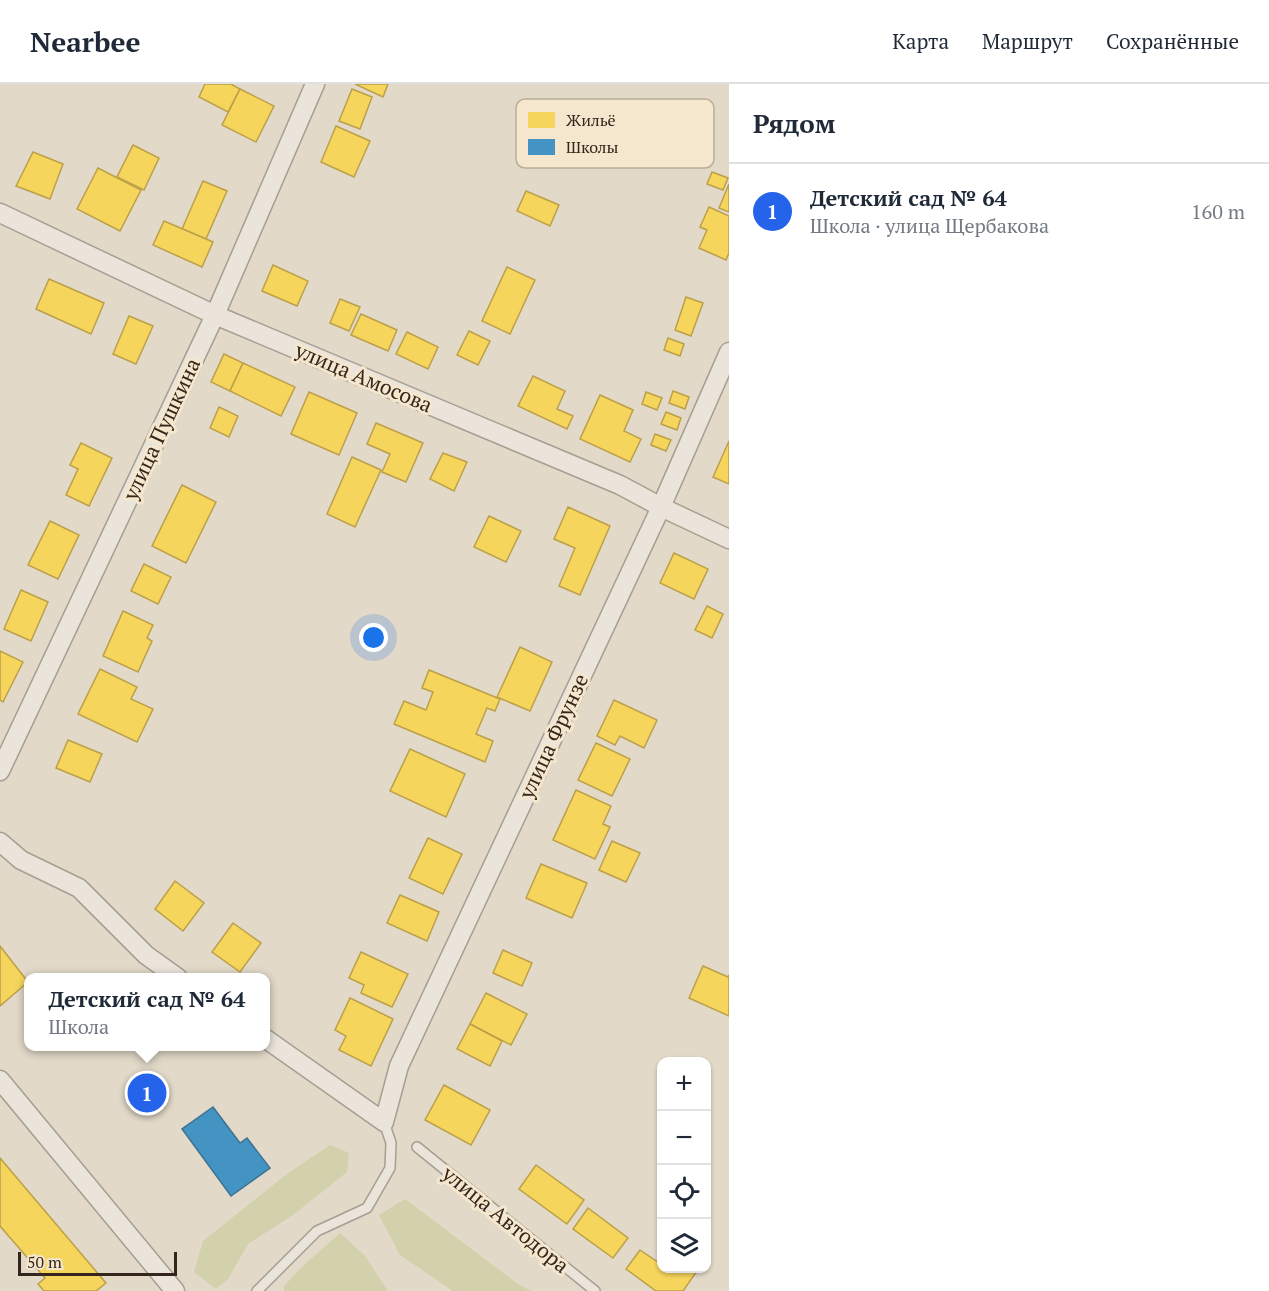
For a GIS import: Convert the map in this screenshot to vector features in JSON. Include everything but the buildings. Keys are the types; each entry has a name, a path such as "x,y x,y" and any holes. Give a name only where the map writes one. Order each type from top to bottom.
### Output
{"street":[{"name":"улица Пушкина","path":"0,771 214,315 315,84"},
{"name":"улица Амосова","path":"0,213 214,315 620,485 729,539"},
{"name":"улица Фрунзе","path":"384,1122 399,1066 661,507 729,352"},
{"path":"0,842 21,860 79,888 146,955 171,973"},
{"path":"270,1042 384,1122"},
{"path":"0,1080 176,1291"}],"lane":[{"path":"257,1291 317,1231 367,1208 390,1167 391,1143 384,1122"},
{"name":"улица Автодора","path":"417,1147 595,1291"}],"shaded area":[{"path":"330,1145 349,1153 347,1172 293,1215 248,1244 228,1279 216,1289 194,1272 203,1241 287,1174"},
{"path":"405,1199 518,1284 531,1291 453,1291 400,1255 379,1215"},
{"path":"340,1233 365,1256 388,1291 284,1291 284,1286 302,1267"}],"place":[{"name":"Детский сад № 64","path":"147,1093"}]}
